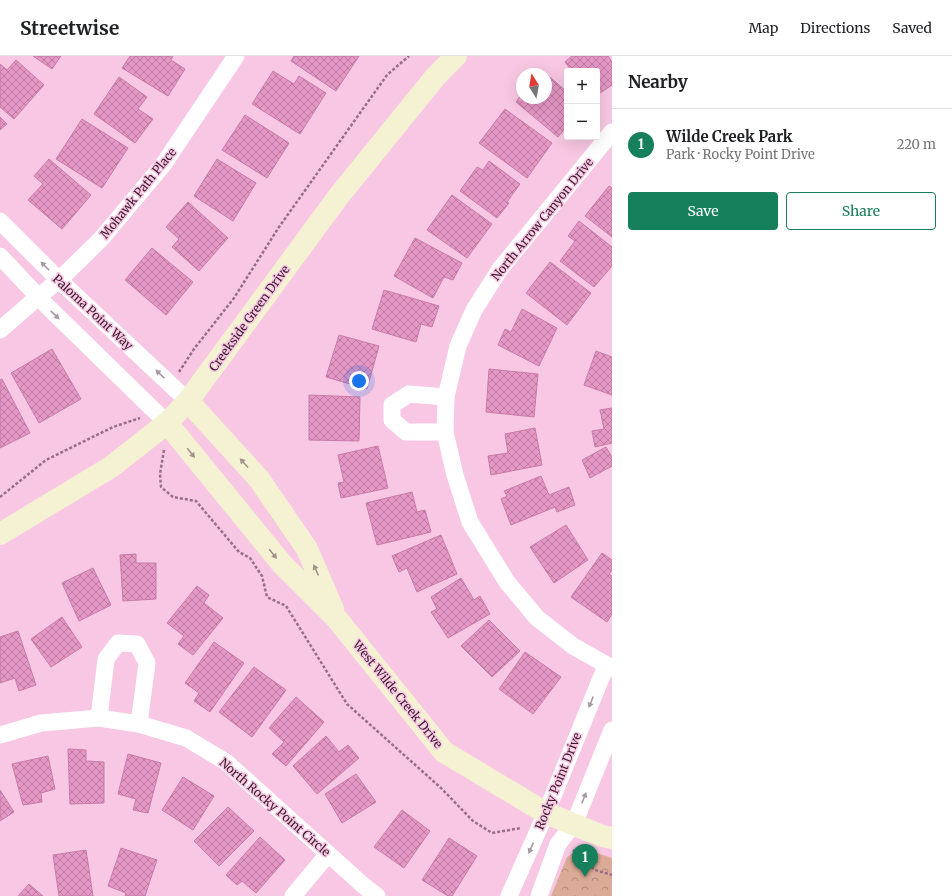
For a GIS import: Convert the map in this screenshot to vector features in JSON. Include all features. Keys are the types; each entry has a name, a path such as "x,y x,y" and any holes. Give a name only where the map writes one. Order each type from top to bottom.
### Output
{"street":[{"name":"Mohawk Path Place","path":"0,330 59,280 101,239 163,165 236,56"},
{"name":"Creekside Green Drive","path":"0,534 111,467 152,426 188,401 338,197 436,76 456,56"},
{"name":"North Arrow Canyon Drive","path":"609,667 573,646 537,618 507,582 470,522 455,474 445,432 446,397 458,346 478,304 500,269 612,132"},
{"name":"Paloma Point Way","path":"0,221 59,280 188,401"},
{"path":"0,256 38,297 151,408 152,426"},
{"path":"445,432 406,432 392,420 392,405 409,394 446,397"},
{"name":"West Wilde Creek Drive","path":"188,401 259,479 307,549 337,619"},
{"name":"West Wilde Creek Drive","path":"152,426 282,564 337,619 444,752 546,813 602,836 612,838"},
{"path":"98,718 106,659 118,643 137,644 147,663 139,724"},
{"name":"Rocky Point Drive","path":"510,896 609,667"},
{"name":"North Rocky Point Circle","path":"0,735 41,723 98,718 139,724 186,738 226,762 377,896"},
{"name":"Rocky Point Drive","path":"538,896 558,844 574,824 612,730"},
{"path":"293,896 328,854"}],"path":[{"path":"171,384 194,349 234,298 279,227 387,74 409,56"},
{"path":"151,408 152,426 164,451 160,474 161,487 173,497 196,501 239,552 250,558 262,576 267,597 286,606 347,704 441,788 473,821 492,833 524,828 536,834"},
{"path":"0,497 46,460 113,427 152,426"},
{"path":"558,844 571,847 595,870 612,875"}],"green space":[{"path":"581,848 612,858 612,896 551,896 567,857"}],"building":[{"path":"33,56 61,56 52,69"},
{"path":"130,56 173,56 171,60 185,69 168,96 122,68"},
{"path":"294,56 359,56 336,91 291,61"},
{"path":"572,56 608,56 612,62 612,85 600,93 600,68 570,68 565,62"},
{"path":"16,60 44,85 14,119 0,107 0,64 7,70"},
{"path":"273,71 294,84 299,76 326,93 300,134 252,104"},
{"path":"119,77 147,97 138,109 153,119 135,143 94,114"},
{"path":"552,79 564,89 564,130 558,137 518,104 552,104"},
{"path":"505,109 552,143 527,178 479,143"},
{"path":"245,115 289,143 267,178 222,150"},
{"path":"0,117 7,124 0,130"},
{"path":"82,119 128,148 102,188 56,159"},
{"path":"49,159 91,195 62,229 28,200 43,184 34,176"},
{"path":"217,159 256,183 233,221 194,196"},
{"path":"489,161 520,184 507,202 509,203 497,218 460,191 477,167 483,170"},
{"path":"609,186 612,188 612,237 585,216"},
{"path":"452,195 492,224 467,258 427,230"},
{"path":"188,202 228,238 199,271 172,247 179,239 166,227"},
{"path":"579,221 612,247 612,266 594,287 560,261 575,241 568,236"},
{"path":"415,238 462,263 453,280 444,277 433,298 394,276"},
{"path":"152,248 193,282 166,315 125,280"},
{"path":"550,262 591,293 567,325 526,293"},
{"path":"384,290 439,306 432,327 421,324 416,342 372,329"},
{"path":"522,309 557,328 539,366 498,345 505,329 511,332"},
{"path":"339,335 379,346 367,389 326,377"},
{"path":"52,349 81,399 39,423 11,373"},
{"path":"596,351 612,357 612,395 584,385"},
{"path":"489,369 538,374 534,417 486,412"},
{"path":"2,379 30,433 0,448 0,380"},
{"path":"309,395 360,397 359,441 309,440"},
{"path":"612,408 612,443 595,447 592,431 604,429 600,410"},
{"path":"535,428 542,465 491,475 488,456 508,453 505,434"},
{"path":"378,446 388,488 341,498 338,483 344,482 338,455"},
{"path":"606,447 612,457 612,466 590,478 582,460"},
{"path":"541,476 549,495 569,487 575,505 557,512 555,507 511,525 501,499 507,496 504,491"},
{"path":"412,492 417,512 425,510 431,532 377,545 366,503"},
{"path":"566,525 588,560 554,583 530,547"},
{"path":"441,535 457,574 417,592 407,568 399,572 392,556"},
{"path":"602,553 612,560 612,570 609,574 612,576 612,614 607,622 571,597"},
{"path":"136,554 136,563 156,563 156,599 123,601 120,555"},
{"path":"93,568 111,605 79,621 62,583"},
{"path":"461,578 474,600 480,596 490,614 448,638 431,612 437,609 431,597"},
{"path":"197,586 209,595 204,603 223,618 193,655 178,644 184,636 167,623"},
{"path":"62,617 82,647 51,667 31,639"},
{"path":"489,620 520,651 492,677 461,646"},
{"path":"18,631 36,685 19,691 15,678 0,683 0,637"},
{"path":"214,642 244,663 210,712 194,701 199,693 185,683"},
{"path":"525,652 561,677 533,714 499,689"},
{"path":"254,667 286,690 252,737 219,712"},
{"path":"296,697 324,722 286,766 272,754 284,742 269,728"},
{"path":"326,736 339,752 348,745 359,758 317,794 293,766"},
{"path":"68,749 86,750 86,761 104,762 104,803 70,804"},
{"path":"128,754 161,763 148,813 133,810 136,799 118,794"},
{"path":"48,756 55,789 41,793 42,802 23,805 12,764"},
{"path":"356,774 376,802 342,823 325,794"},
{"path":"183,777 214,796 193,830 162,810"},
{"path":"0,790 14,812 0,821"},
{"path":"228,807 254,831 219,866 194,841"},
{"path":"402,810 430,831 404,868 374,847"},
{"path":"260,837 285,860 256,893 242,881 237,885 226,875"},
{"path":"449,838 477,856 452,896 448,896 422,880"},
{"path":"121,848 157,860 145,896 125,896 126,893 108,886"},
{"path":"86,850 93,896 59,896 53,855"},
{"path":"29,884 43,896 18,896"}],"place":[{"name":"Wilde Creek Park","path":"585,877"}]}
